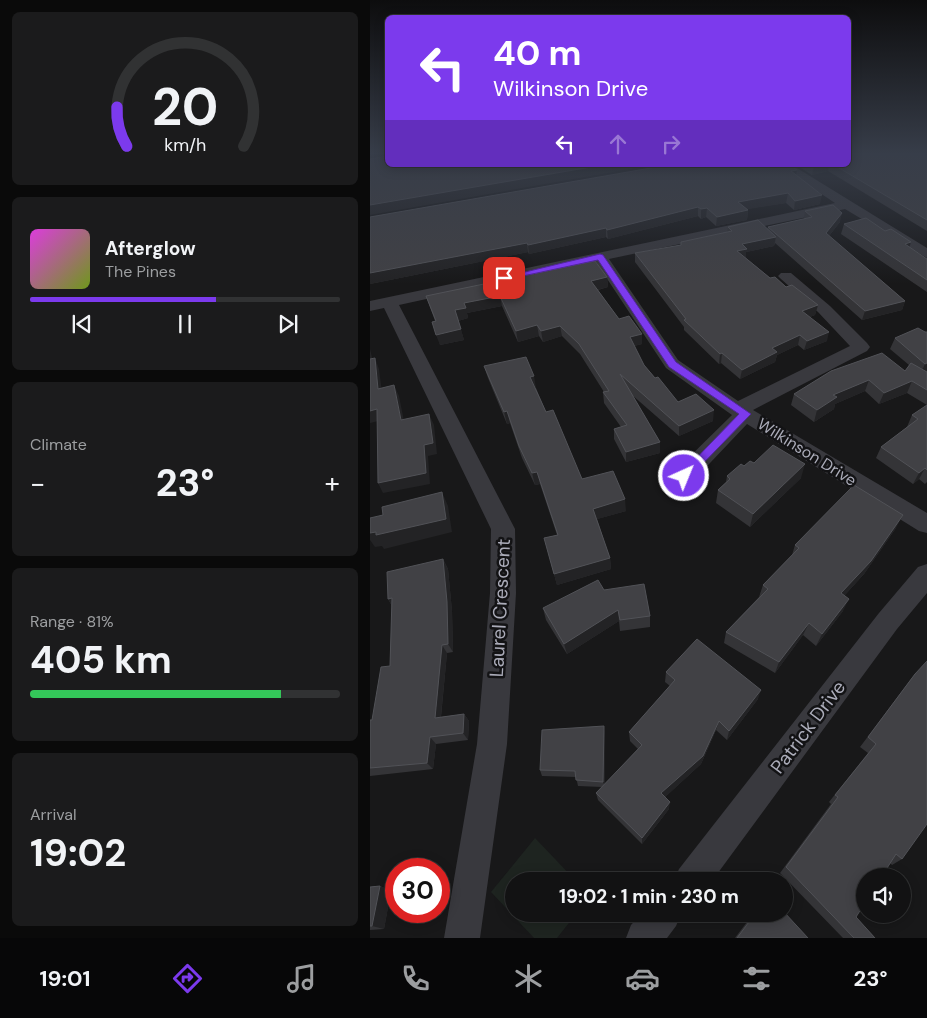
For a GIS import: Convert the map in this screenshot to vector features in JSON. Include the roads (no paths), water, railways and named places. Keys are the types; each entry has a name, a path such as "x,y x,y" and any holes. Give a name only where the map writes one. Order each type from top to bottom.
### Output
{"street":[{"path":"836,197 927,254"},
{"path":"379,304 848,204"},
{"name":"Wilkinson Drive","path":"600,257 672,364 742,411 927,524"},
{"path":"684,476 742,411 861,348 824,310 786,276"},
{"name":"Laurel Crescent","path":"379,304 503,529 502,593 492,744 462,938"},
{"name":"Patrick Drive","path":"698,872 888,621 927,574"},
{"path":"644,938 657,922"}]}
